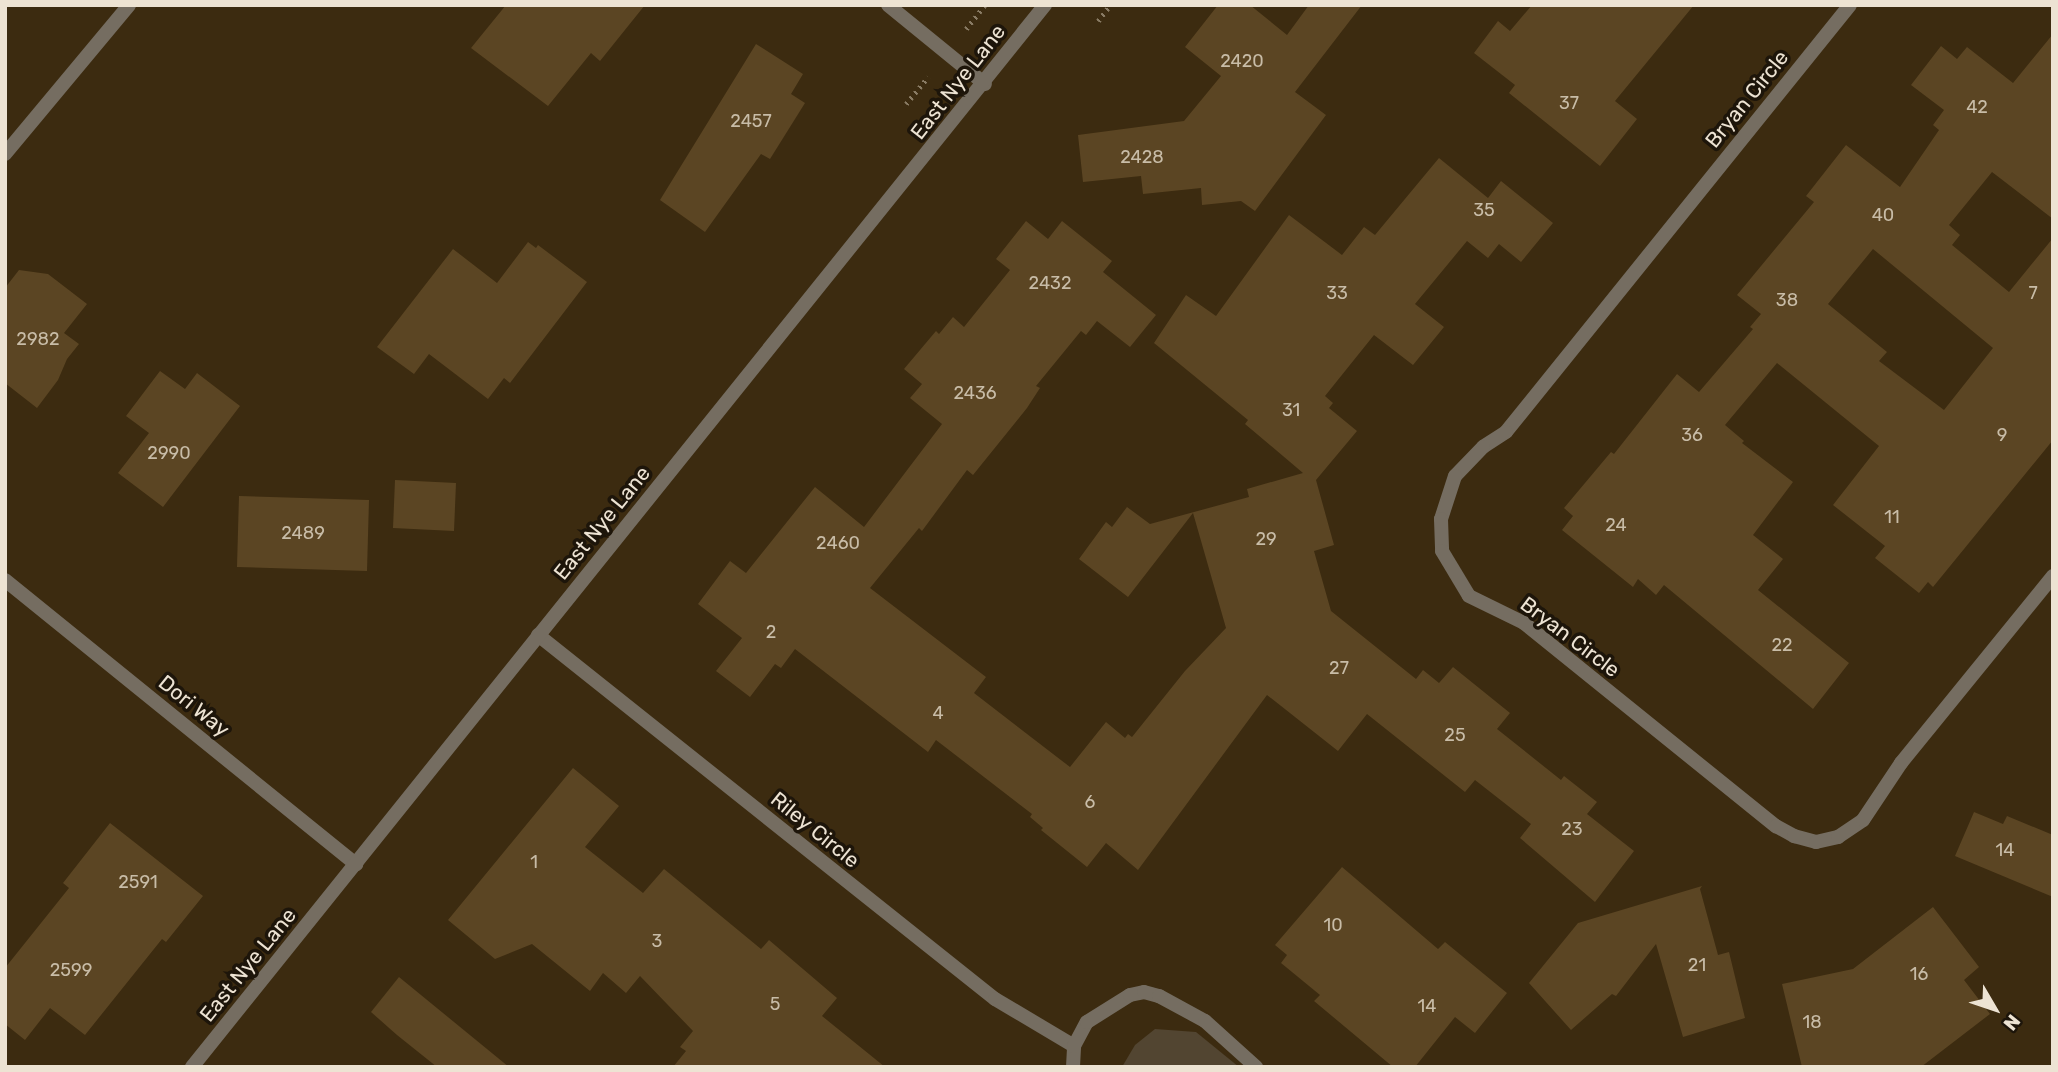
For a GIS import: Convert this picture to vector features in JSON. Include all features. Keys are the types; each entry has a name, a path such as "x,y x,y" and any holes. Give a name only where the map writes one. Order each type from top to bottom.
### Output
{"street":[{"path":"5,154 129,5"},
{"path":"888,5 985,84"},
{"name":"East Nye Lane","path":"192,1067 985,84 1045,5"},
{"name":"Bryan Circle","path":"1850,5 1506,432 1483,447 1455,476 1441,519 1442,551 1456,579 1469,596 1524,623 1776,826 1794,836 1816,842 1838,837 1863,820 1901,763 2053,576"},
{"name":"Dori Way","path":"5,580 356,864"},
{"name":"Riley Circle","path":"538,635 995,999 1074,1046"},
{"path":"1073,1067 1074,1046 1087,1022 1130,995 1144,992 1159,996 1205,1021 1256,1067"}],"path":[{"path":"1098,21 1110,5"}],"shaded area":[{"path":"1155,1029 1196,1032 1239,1067 1122,1067 1135,1045"}],"building":[{"path":"506,5 645,5 600,61 591,53 548,106 471,48"},
{"path":"1218,5 1250,5 1287,35 1309,5 1362,5 1295,92 1326,115 1255,211 1241,201 1202,205 1201,188 1143,194 1141,176 1083,182 1078,135 1184,121 1221,76 1185,47"},
{"path":"1532,5 1694,5 1615,101 1637,119 1600,166 1509,93 1515,85 1474,53 1498,21 1510,31"},
{"path":"2053,34 2053,219 1992,172 1949,225 1960,235 1952,245 2009,292 2053,238 2053,440 1933,587 1928,582 1919,593 1875,558 1885,546 1833,505 1879,446 1777,363 1725,425 1744,441 1742,443 1793,482 1753,535 1783,559 1758,590 1849,663 1813,709 1664,585 1656,595 1638,579 1633,587 1562,530 1573,516 1564,508 1611,452 1614,454 1677,374 1699,392 1753,329 1750,327 1761,314 1737,295 1814,202 1806,196 1846,145 1900,187 1939,130 1933,125 1944,110 1911,85 1941,46 1957,59 1967,47 2013,83","holes":["1873,249 1993,348 1944,410 1879,361 1887,352 1828,304"]},
{"path":"756,44 803,74 791,94 805,103 770,159 761,154 705,232 660,200"},
{"path":"1439,158 1488,198 1501,181 1553,223 1521,262 1499,244 1488,258 1467,241 1415,304 1444,327 1413,365 1374,335 1325,396 1333,403 1329,408 1357,431 1316,480 1334,545 1314,551 1331,611 1416,679 1423,670 1439,683 1453,667 1510,713 1497,729 1561,780 1564,776 1597,802 1587,814 1634,851 1595,902 1520,838 1531,824 1475,780 1465,792 1367,714 1338,751 1267,695 1138,870 1106,843 1087,867 1041,830 1043,828 1030,817 1032,814 936,740 928,752 795,649 781,668 775,664 750,697 716,671 742,638 698,604 730,561 746,573 815,487 864,527 942,424 910,398 922,384 904,369 936,331 939,334 953,317 964,327 1010,270 996,259 1026,221 1048,239 1062,221 1112,261 1103,272 1156,315 1130,347 1097,321 1086,335 1081,331 1036,386 1040,388 1027,408 973,475 967,470 922,531 919,528 870,588 986,677 974,693 1070,767 1106,722 1125,738 1128,734 1132,737 1185,671 1226,628 1193,513 1128,597 1079,559 1106,522 1112,527 1127,507 1150,524 1249,497 1247,489 1303,473 1245,424 1248,420 1154,343 1186,295 1216,316 1289,215 1342,255 1364,227 1375,235"},
{"path":"528,242 536,248 538,245 587,282 510,383 504,378 488,399 429,354 414,374 377,347 453,249 497,283"},
{"path":"19,270 48,274 87,304 64,333 79,344 67,359 58,380 37,408 5,383 5,288"},
{"path":"160,371 185,389 197,373 240,406 163,507 118,473 149,433 126,416"},
{"path":"395,480 456,483 454,531 393,528"},
{"path":"239,496 369,500 367,571 237,567"},
{"path":"573,768 619,806 585,847 643,893 664,869 761,949 769,940 837,998 822,1016 885,1067 673,1067 686,1051 680,1047 693,1031 640,976 626,993 603,973 590,991 532,944 495,959 448,920"},
{"path":"1974,812 2003,824 2007,816 2053,835 2053,897 1955,856"},
{"path":"110,823 203,896 166,942 162,939 85,1035 50,1008 25,1040 5,1024 5,968 69,888 63,883"},
{"path":"1342,867 1438,949 1445,942 1507,993 1475,1033 1455,1017 1415,1067 1393,1067 1314,1001 1320,995 1281,963 1287,955 1275,945"},
{"path":"1702,886 1700,889 1718,955 1729,952 1745,1018 1683,1037 1656,944 1616,996 1612,994 1571,1030 1529,983 1578,923"},
{"path":"1933,907 1979,967 1964,980 1990,1014 1921,1067 1802,1067 1782,984 1853,969"},
{"path":"399,977 509,1067 437,1067 397,1035 371,1012"}]}
